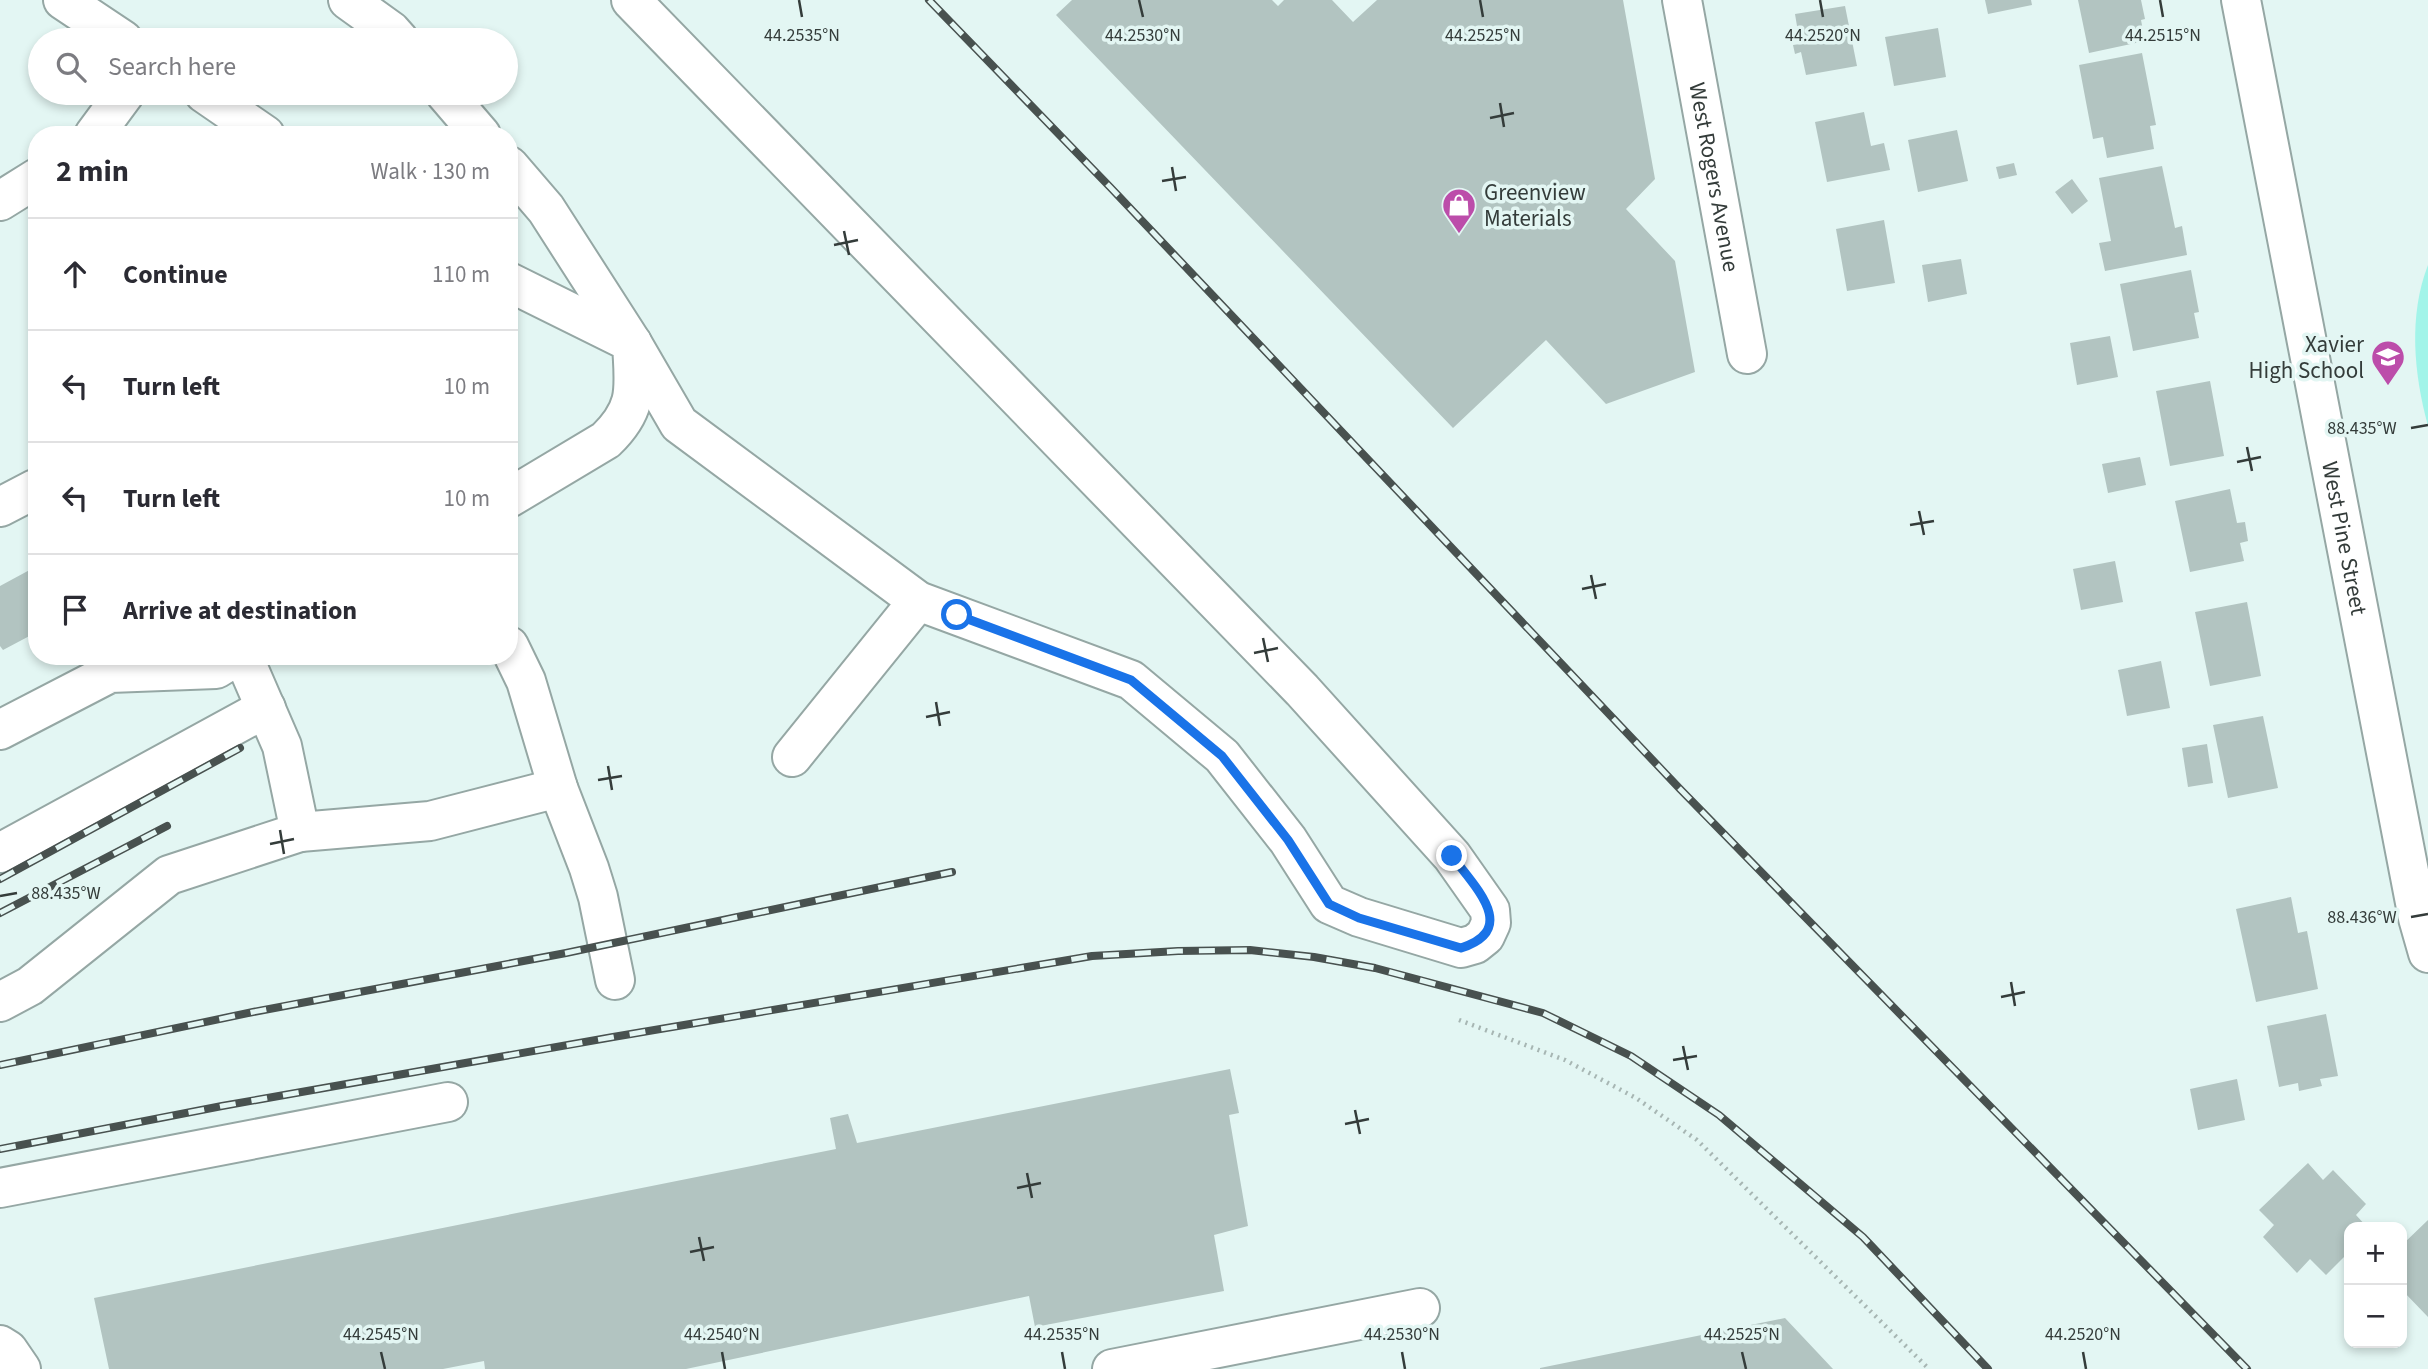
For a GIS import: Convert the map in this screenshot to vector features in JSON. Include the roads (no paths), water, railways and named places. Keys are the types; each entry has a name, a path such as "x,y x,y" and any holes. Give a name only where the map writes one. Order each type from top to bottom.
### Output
{"street":[{"path":"63,0 105,28"},
{"path":"348,0 387,28"},
{"path":"518,176 546,209 632,343 679,424 918,601 1131,680 1222,756 1288,840 1329,904 1359,918 1461,948 1475,944 1485,936 1491,923 1490,910 1452,856 1321,711 1097,477 631,0"},
{"name":"West Rogers Avenue","path":"1682,0 1747,354"},
{"name":"West Pine Street","path":"2241,0 2418,918 2428,953"},
{"path":"101,126 116,105"},
{"path":"221,105 252,126"},
{"path":"455,105 473,126"},
{"path":"0,201 28,184"},
{"path":"518,286 632,343"},
{"path":"518,493 606,440 619,427 632,407 632,343"},
{"path":"0,507 28,493"},
{"path":"792,757 918,601"},
{"path":"518,664 527,681 558,788 598,897 615,981"},
{"path":"0,730 110,673 216,669 222,665"},
{"path":"247,665 282,746 300,832"},
{"path":"0,853 266,708"},
{"path":"0,1002 30,986 170,875 300,832 430,821 558,788"},
{"path":"0,1188 448,1102"},
{"path":"1137,1367 1420,1308"}],"railway":[{"path":"929,0 1110,187 1680,789 2247,1369"},
{"path":"0,879 240,748"},
{"path":"0,913 167,826"},
{"path":"0,1065 253,1012 566,953 952,872"},
{"path":"0,1149 222,1106 1092,956 1250,950 1314,957 1375,968 1543,1013 1631,1056 1719,1115 1863,1237 1988,1369"}],"place":[{"name":"Greenview Materials","path":"1459,235"},
{"name":"Xavier High School","path":"2388,387"}]}
